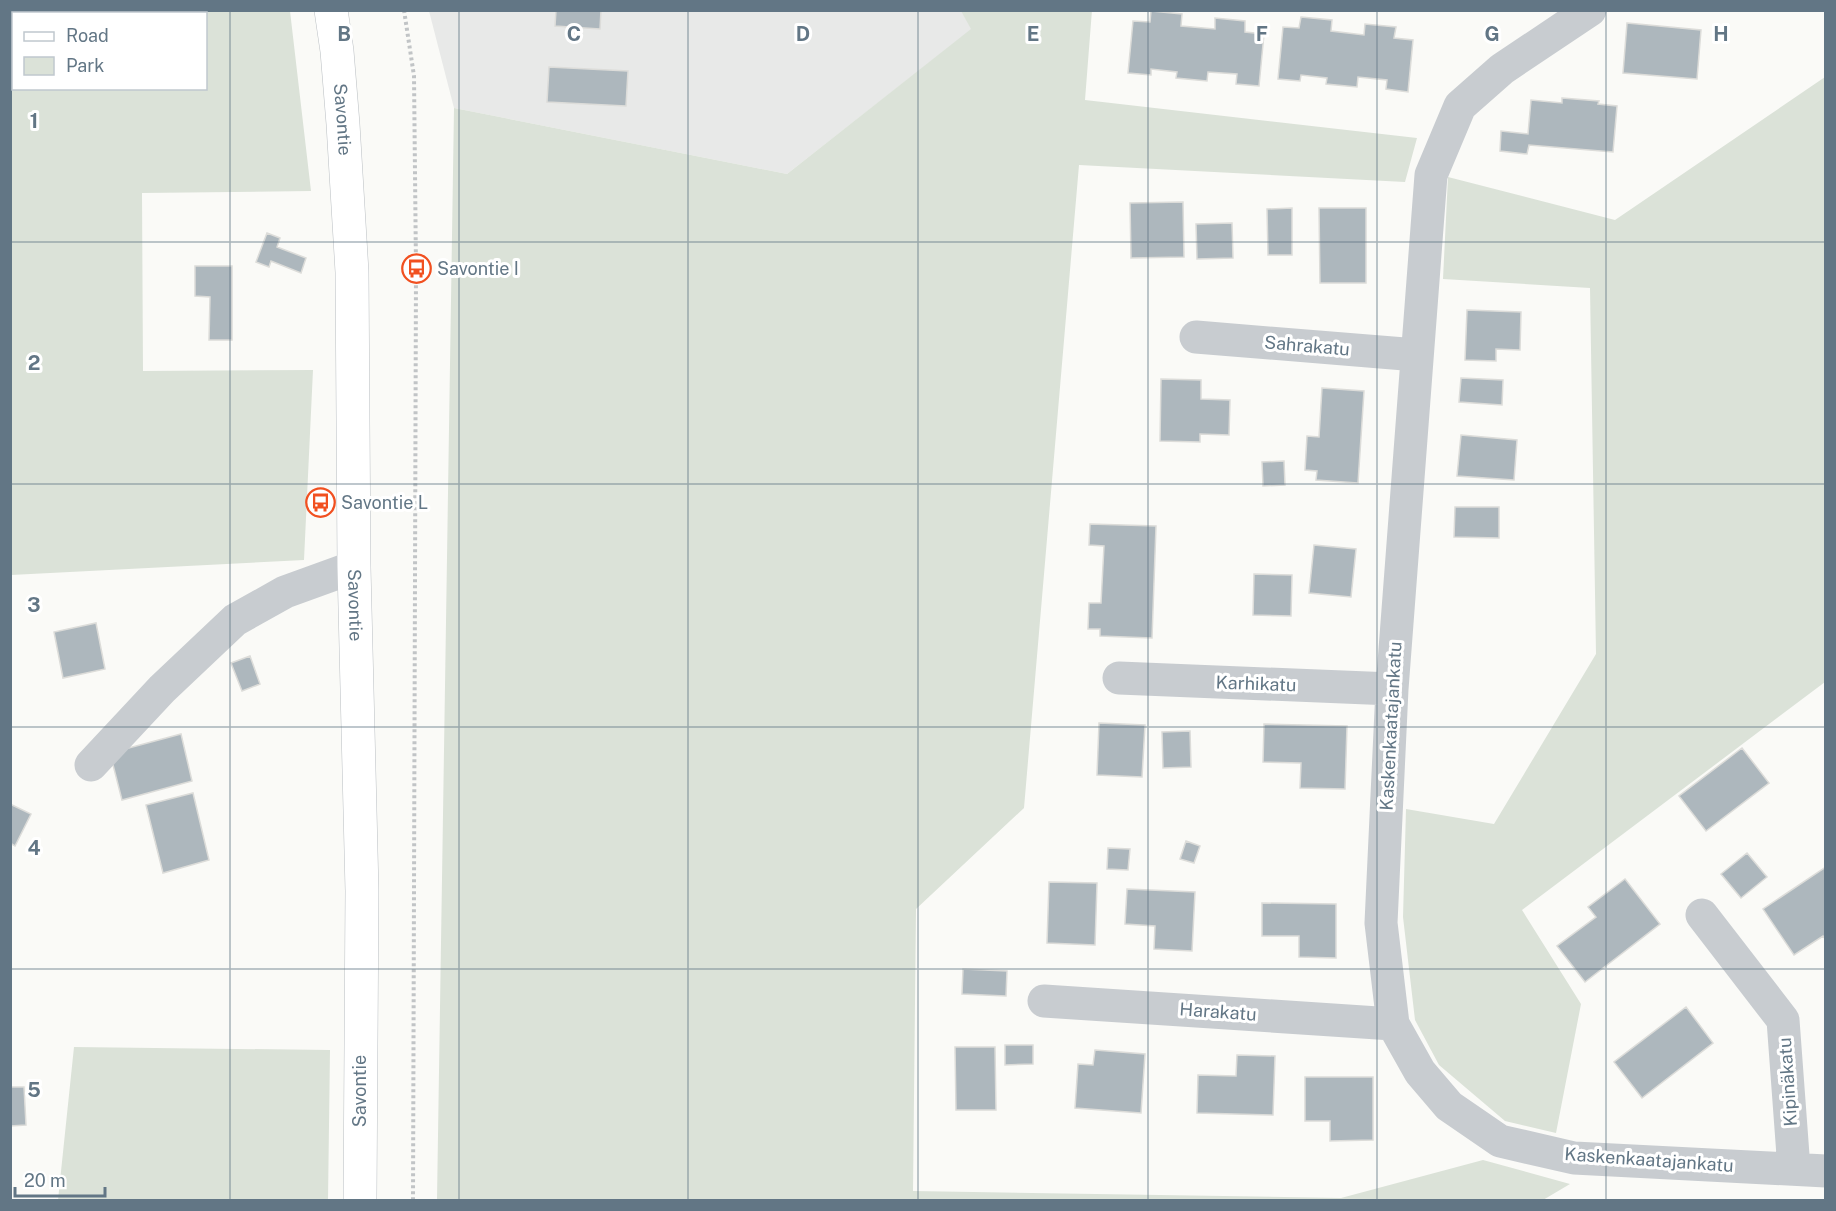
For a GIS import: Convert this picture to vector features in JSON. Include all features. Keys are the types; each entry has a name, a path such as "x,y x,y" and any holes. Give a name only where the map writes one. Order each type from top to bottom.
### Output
{"main road":[{"name":"Savontie","path":"331,10 338,51 344,124 352,272 354,567 362,891 360,1200"}],"street":[{"name":"Kaskenkaatajankatu","path":"1590,10 1502,69 1460,106 1431,174 1392,689 1381,922 1393,1024 1420,1072 1449,1106 1500,1141 1574,1158 1810,1170"},
{"name":"Sahrakatu","path":"1196,337 1417,355"},
{"path":"91,765 162,689 235,620 285,592 354,567"},
{"name":"Karhikatu","path":"1119,678 1392,689"},
{"name":"Kipinäkatu","path":"1702,915 1783,1020 1810,1170"},
{"name":"Harakatu","path":"1044,1000 1393,1024"}],"path":[{"path":"404,10 414,76 417,269 413,1200"}],"shaded area":[{"path":"961,10 972,29 787,174 454,108 429,11"}],"green space":[{"path":"11,10 290,11 311,191 142,193 143,371 313,370 304,560 11,575"},
{"path":"1092,10 1085,100 1417,138 1405,182 1079,165 1024,808 916,909 913,1191 1341,1198 1483,1160 1570,1184 1543,1200 437,1200 454,108 787,174 971,29 961,11"},
{"path":"1825,77 1825,682 1522,910 1581,1004 1556,1133 1505,1121 1439,1065 1415,1020 1403,917 1406,809 1494,824 1596,654 1590,288 1443,279 1448,177 1615,220"},
{"path":"74,1047 330,1050 328,1200 58,1200"}],"building":[{"path":"556,10 601,10 600,29 555,26"},
{"path":"1151,11 1182,14 1181,26 1215,29 1215,18 1245,21 1245,32 1264,34 1259,86 1236,84 1237,74 1208,72 1207,81 1176,78 1177,72 1151,69 1151,75 1128,73 1133,21 1150,22"},
{"path":"1301,17 1332,20 1331,31 1364,35 1365,24 1396,27 1394,38 1413,40 1408,92 1386,89 1387,80 1358,77 1357,87 1326,84 1327,78 1301,75 1300,81 1278,79 1283,27 1299,28"},
{"path":"1627,23 1701,30 1697,79 1623,73"},
{"path":"549,67 628,71 626,106 547,102"},
{"path":"1562,98 1599,101 1598,104 1617,106 1613,152 1529,145 1527,154 1500,151 1501,131 1528,134 1531,100 1562,103"},
{"path":"1183,202 1184,257 1131,258 1130,203"},
{"path":"1292,208 1292,255 1268,255 1267,209"},
{"path":"1319,208 1366,208 1366,283 1320,283"},
{"path":"1232,223 1233,258 1197,259 1196,224"},
{"path":"267,233 280,238 277,247 306,258 301,273 271,261 269,267 256,262"},
{"path":"195,266 232,266 232,340 209,340 210,297 195,296"},
{"path":"1467,310 1521,312 1520,350 1496,349 1496,361 1465,360"},
{"path":"1461,378 1503,380 1502,405 1459,402"},
{"path":"1161,379 1201,380 1201,399 1230,400 1229,435 1200,434 1200,442 1160,441"},
{"path":"1322,388 1364,391 1358,483 1316,480 1317,471 1305,470 1307,436 1319,437"},
{"path":"1461,435 1517,440 1514,480 1457,476"},
{"path":"1284,461 1285,485 1263,486 1262,462"},
{"path":"1455,507 1499,507 1499,538 1454,537"},
{"path":"1090,524 1156,526 1152,638 1100,636 1100,629 1088,629 1089,603 1101,603 1104,546 1089,545"},
{"path":"1314,545 1356,549 1351,597 1309,593"},
{"path":"1254,574 1292,575 1291,616 1253,615"},
{"path":"96,623 105,669 63,678 54,632"},
{"path":"250,656 260,684 242,691 231,663"},
{"path":"1099,723 1145,725 1142,777 1097,775"},
{"path":"1264,724 1347,726 1345,789 1300,788 1301,763 1263,762"},
{"path":"1190,731 1191,767 1163,768 1162,732"},
{"path":"181,734 192,781 122,800 110,753"},
{"path":"1742,748 1769,783 1706,831 1679,796"},
{"path":"193,793 209,860 163,873 146,805"},
{"path":"10,804 31,814 15,846 10,843"},
{"path":"1186,841 1200,846 1194,863 1180,859"},
{"path":"1108,848 1130,849 1128,870 1107,869"},
{"path":"1747,853 1767,877 1741,898 1721,874"},
{"path":"1826,867 1826,940 1823,936 1794,955 1763,909"},
{"path":"1625,879 1660,924 1585,982 1557,946 1596,917 1588,907"},
{"path":"1049,882 1097,883 1095,945 1047,943"},
{"path":"1127,889 1195,892 1192,951 1154,949 1155,926 1125,924"},
{"path":"1262,903 1336,904 1336,958 1299,957 1299,936 1262,936"},
{"path":"963,969 1007,971 1006,996 962,994"},
{"path":"1686,1007 1713,1043 1642,1098 1614,1062"},
{"path":"1005,1045 1033,1045 1033,1064 1005,1065"},
{"path":"955,1047 995,1047 996,1110 956,1110"},
{"path":"1095,1050 1145,1054 1141,1113 1075,1108 1078,1064 1093,1065"},
{"path":"1237,1055 1275,1056 1273,1115 1197,1113 1198,1075 1236,1076"},
{"path":"1305,1077 1373,1077 1373,1140 1330,1141 1330,1121 1305,1121"},
{"path":"10,1087 24,1087 26,1125 10,1126"}],"place":[{"name":"Savontie I","path":"416,269"},
{"name":"Savontie L","path":"320,503"}]}
